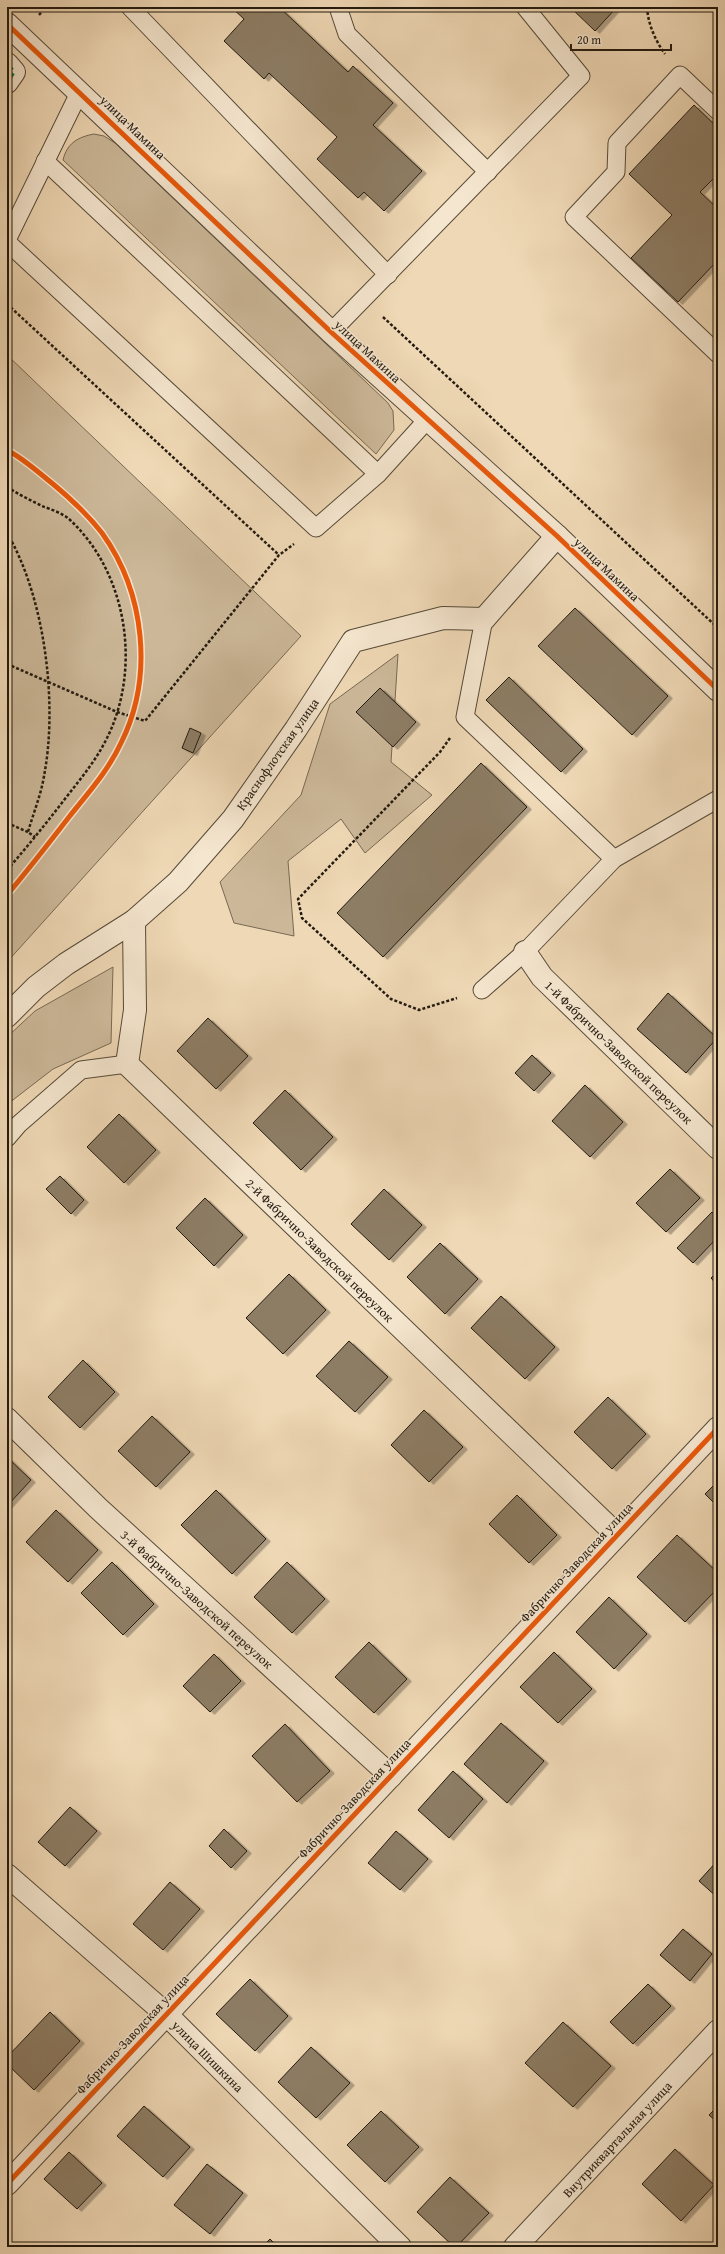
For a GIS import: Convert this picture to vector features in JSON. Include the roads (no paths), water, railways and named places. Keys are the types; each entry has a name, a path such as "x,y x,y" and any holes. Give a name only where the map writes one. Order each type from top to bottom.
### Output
{"street":[{"name":"улица Мамина","path":"7,24 80,91 331,332 557,536 718,690"},
{"path":"7,64 14,72 7,82"},
{"path":"484,619 557,536"},
{"name":"Краснофлотская улица","path":"7,1016 36,988 66,964 134,922 178,882 233,819 296,729 353,641 443,618 484,619"},
{"path":"127,1064 135,1010 134,922"},
{"name":"1-й Фабрично-Заводской переулок","path":"525,952 542,977 718,1148"},
{"name":"2-й Фабрично-Заводской переулок","path":"127,1064 617,1535"},
{"name":"3-й Фабрично-Заводской переулок","path":"7,1419 98,1508 390,1776"},
{"name":"Фабрично-Заводская улица","path":"7,2184 718,1428"},
{"name":"улица Шишкина","path":"7,1875 166,2014 400,2247"},
{"name":"Внутриквартальная улица","path":"515,2247 718,2031"}],"lane":[{"path":"130,7 388,275"},
{"path":"338,7 347,34 488,172"},
{"path":"331,332 581,76 525,7"},
{"path":"718,111 680,75 617,143 616,172 574,217 718,354"},
{"path":"80,91 7,241 316,528 378,474 427,420"},
{"path":"45,161 378,474"},
{"path":"484,619 464,717 614,859"},
{"path":"482,990 525,952 614,859 718,798"},
{"path":"7,1138 19,1124 81,1070 127,1064"}]}
